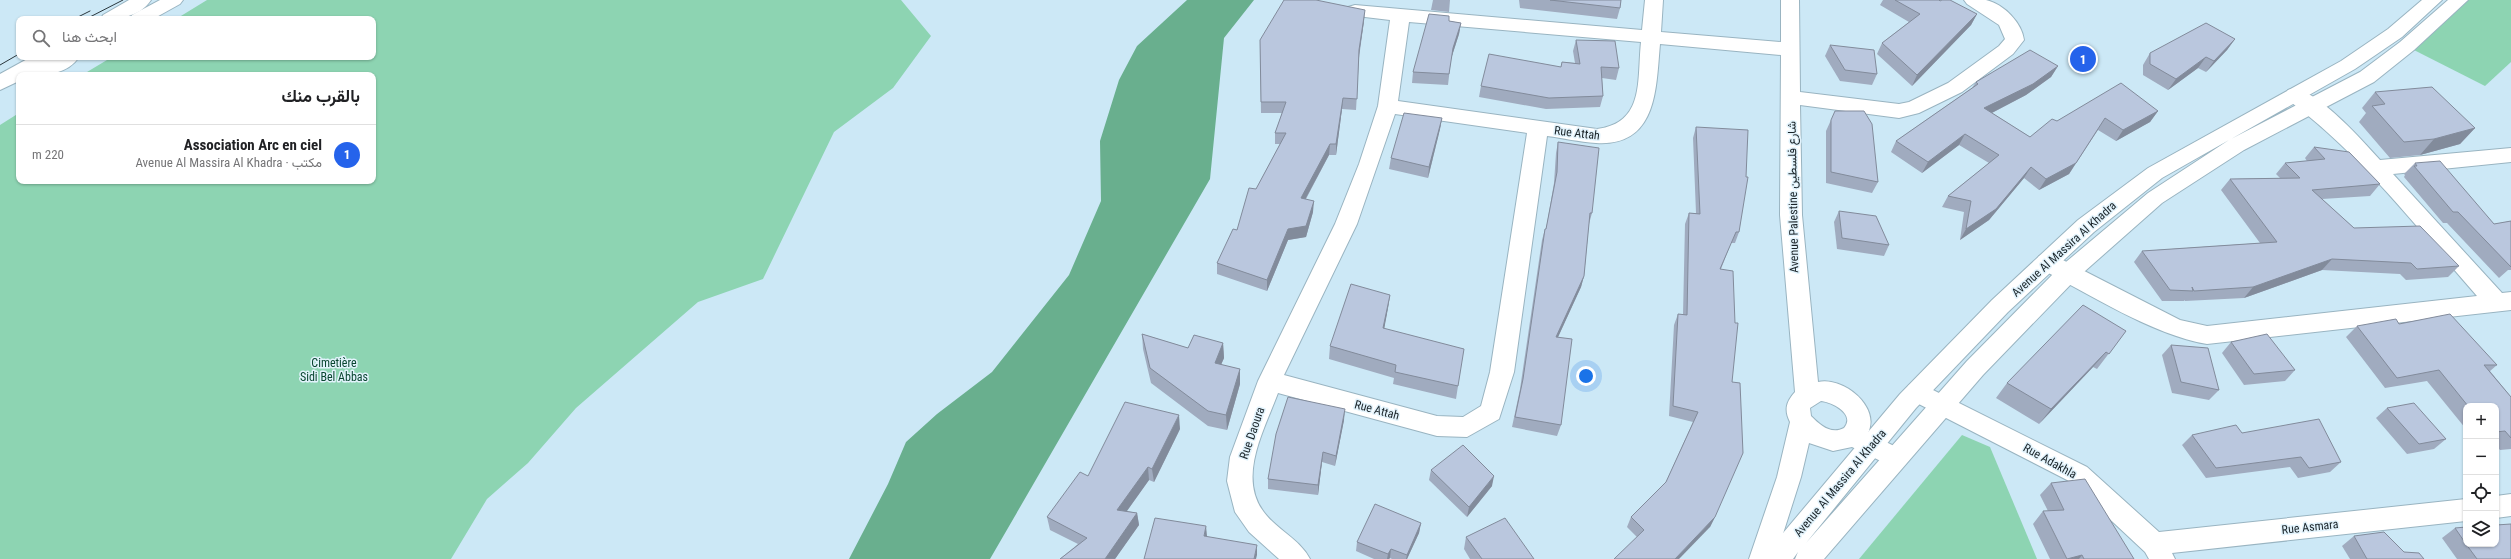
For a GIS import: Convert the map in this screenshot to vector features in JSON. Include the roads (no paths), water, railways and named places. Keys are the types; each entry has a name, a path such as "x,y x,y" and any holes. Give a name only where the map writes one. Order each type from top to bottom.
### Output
{"main road":[{"path":"115,16 142,0"},
{"path":"145,16 174,0"},
{"path":"1651,36 1654,0"},
{"name":"Avenue Palestine شارع فلسطين","path":"1790,0 1788,49 1791,97 1791,215 1807,394"},
{"path":"1791,97 1899,110 1910,110 1937,98 2006,50 2015,40 2015,32 2010,24 1973,0"},
{"name":"Avenue Al Massira Al Khadra","path":"1808,559 1942,404 2068,273 2155,198 2303,101 2372,49 2433,0"},
{"name":"Avenue Al Massira Al Khadra","path":"1777,559 1862,441 1917,392 2000,306 2086,226 2156,173 2303,101 2345,90 2373,72 2459,0"},
{"path":"1355,11 1788,49"},
{"path":"1270,381 1346,224 1369,164 1388,106 1400,16"},
{"name":"Rue Attah","path":"1388,106 1597,136 1620,134 1638,118 1647,100 1651,36"},
{"path":"19,72 39,60"},
{"path":"43,72 64,60"},
{"path":"0,83 16,74"},
{"path":"0,97 16,88"},
{"path":"2303,101 2351,141 2504,302"},
{"name":"Rue Attah","path":"1270,381 1437,426 1467,427 1491,412 1502,372 1538,127"},
{"path":"2377,168 2511,155"},
{"path":"2047,262 2172,326 2189,332 2207,335 2504,302"},
{"name":"Rue Daoura","path":"1270,381 1242,457 1239,481 1244,504 1258,524 1297,559"},
{"path":"1862,441 1858,414 1849,402 1835,394 1820,391 1807,394 1800,399 1797,406 1802,423 1812,433 1826,440 1862,441 1895,458"},
{"name":"Rue Adakhla","path":"1917,392 2078,474 2102,494 2158,552"},
{"path":"1762,559 1789,477 1802,423"},
{"path":"2499,507 2511,505"},
{"name":"Rue Asmara","path":"2158,552 2463,510"}],"tram line":[{"path":"92,16 123,0"},
{"path":"80,16 90,11"},
{"path":"0,65 16,56"}],"place":[{"name":"Association Arc en ciel","path":"2083,59"}],"park label":[{"name":"Cimetière Sidi Bel Abbas","path":"334,370"}]}
